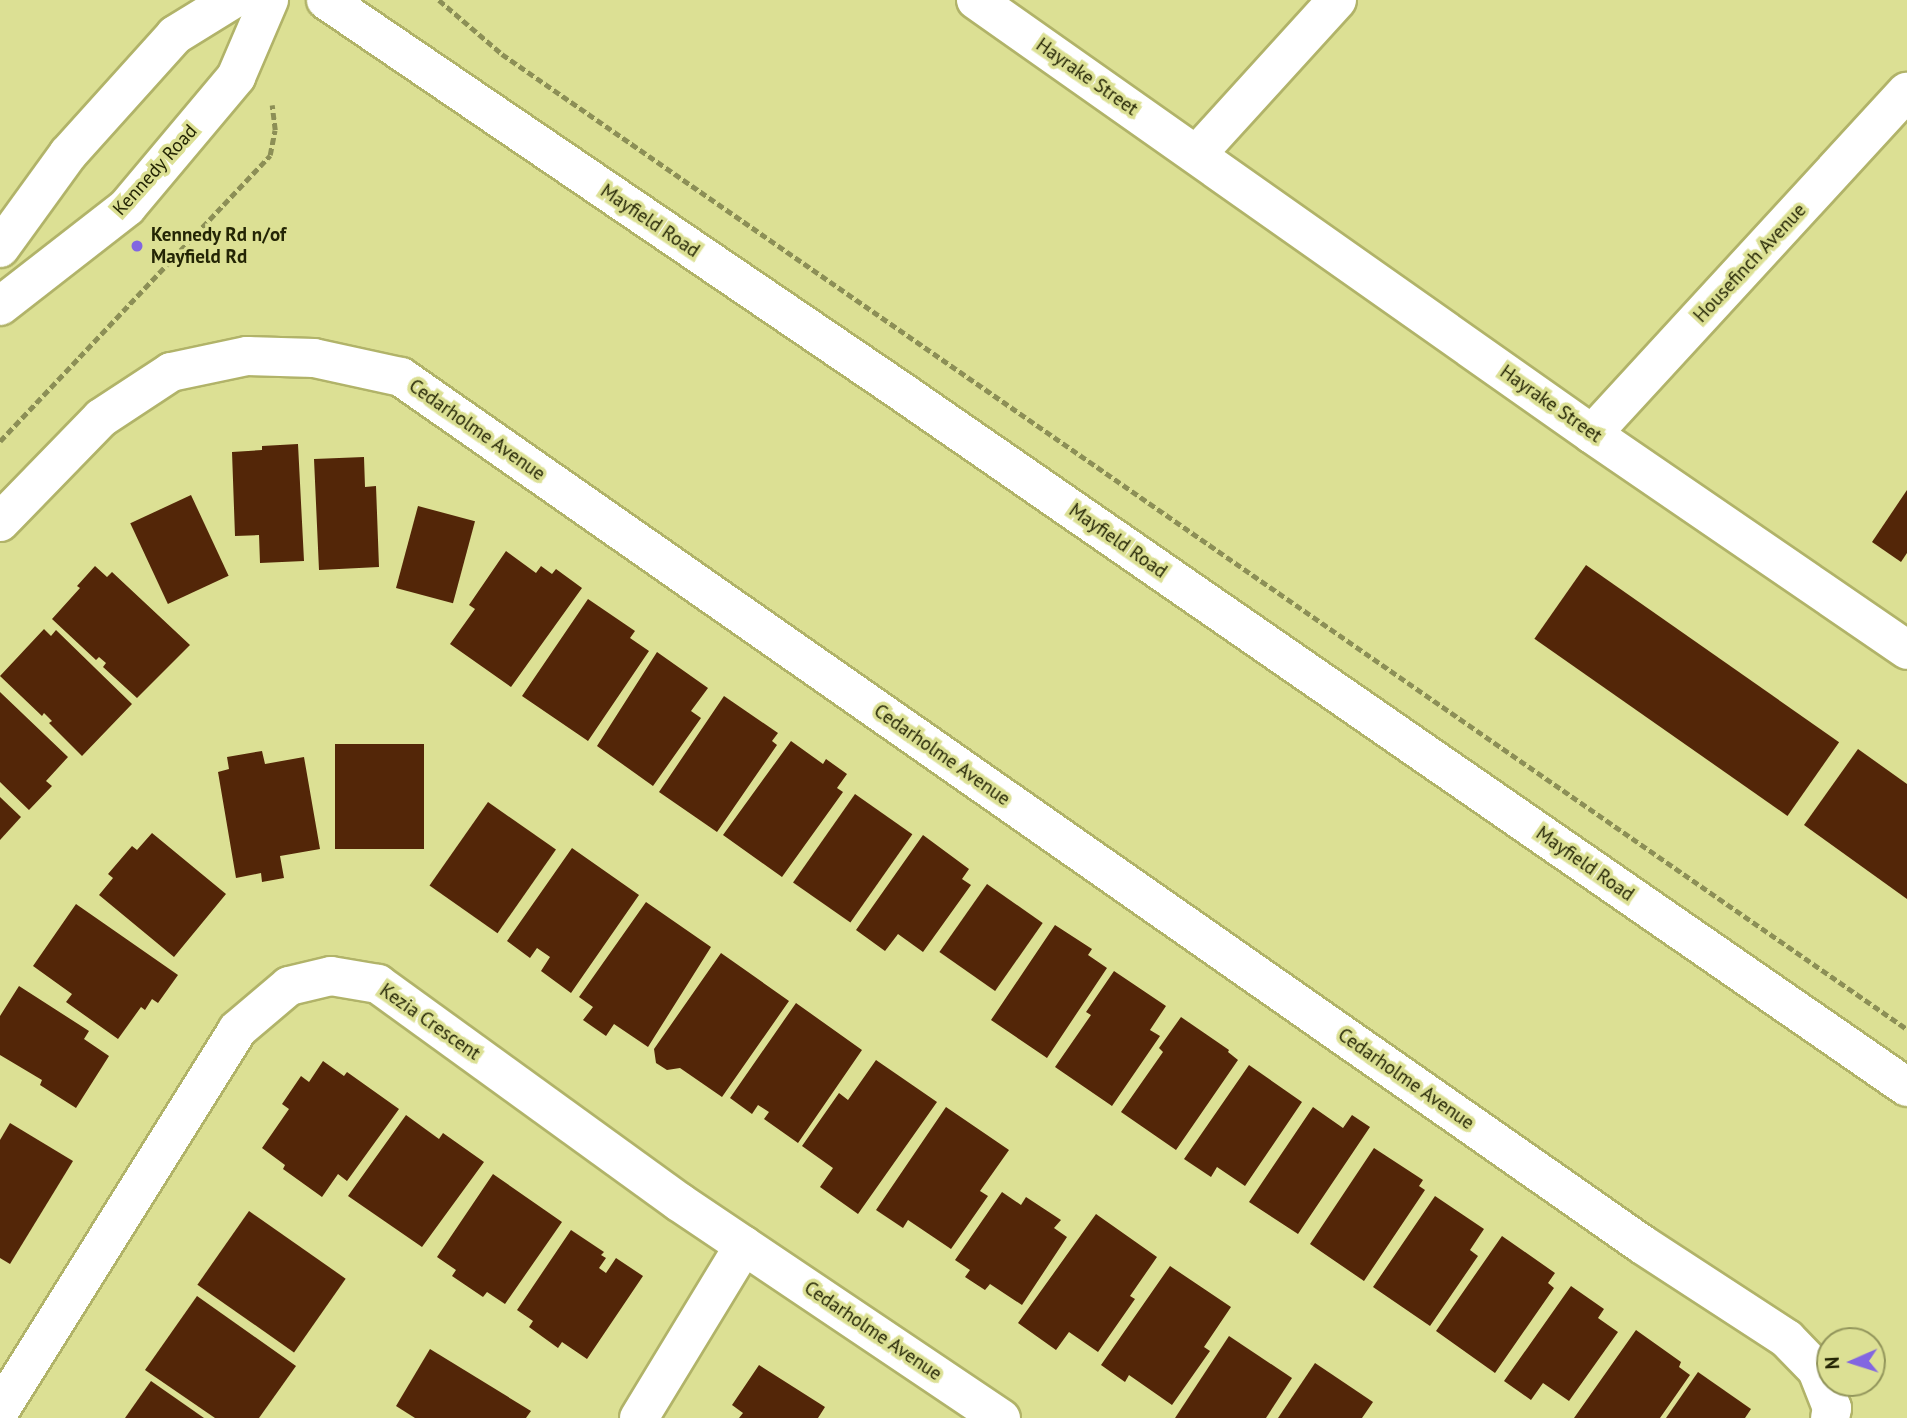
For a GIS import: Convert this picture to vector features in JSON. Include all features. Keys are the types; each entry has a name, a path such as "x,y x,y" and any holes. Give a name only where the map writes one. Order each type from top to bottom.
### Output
{"street":[{"path":"0,248 68,155 175,35 232,0"},
{"name":"Kennedy Road","path":"0,306 127,207 236,77 270,0"},
{"name":"Mayfield Road","path":"326,0 917,402 1907,1087"},
{"name":"Hayrake Street","path":"976,0 1592,434 1907,650"},
{"path":"1197,154 1336,0"},
{"name":"Housefinch Avenue","path":"1592,434 1907,92"},
{"name":"Cedarholme Avenue","path":"0,522 101,418 171,372 247,356 314,358 401,377 1643,1245 1787,1339 1817,1370 1832,1408 1830,1418"},
{"name":"Kezia Crescent","path":"5,1390 237,1030 289,986 331,976 378,984 679,1202 744,1245"},
{"path":"639,1418 744,1245"},
{"name":"Cedarholme Avenue","path":"744,1245 1001,1418"}],"path":[{"path":"439,0 502,54 1907,1029"},
{"path":"0,441 270,155 275,130 272,105"}],"building":[{"path":"298,444 304,561 260,563 259,535 235,536 232,452 262,450 262,446"},
{"path":"364,457 365,487 376,486 379,567 319,570 314,459"},
{"path":"1907,490 1907,553 1901,562 1872,542"},
{"path":"191,495 229,576 168,604 130,523"},
{"path":"418,506 475,521 453,603 396,588"},
{"path":"506,551 536,573 541,566 552,574 556,569 582,588 511,687 450,644 475,609 469,605"},
{"path":"1586,565 1839,742 1787,816 1534,639"},
{"path":"95,566 107,577 112,572 190,645 137,698 103,667 106,663 99,657 96,660 52,619 80,588 77,586"},
{"path":"588,599 635,631 630,638 649,651 588,741 522,696"},
{"path":"44,629 51,636 56,630 132,704 82,756 49,723 52,721 44,713 42,716 0,676"},
{"path":"657,652 708,688 691,711 701,718 653,786 597,746"},
{"path":"0,692 68,757 46,781 52,786 29,810 0,782"},
{"path":"724,696 778,733 772,741 777,745 717,832 659,792"},
{"path":"791,741 823,764 826,759 847,774 837,788 843,792 782,877 723,835"},
{"path":"335,744 424,744 424,849 335,849"},
{"path":"1858,749 1907,784 1907,899 1804,825"},
{"path":"262,751 265,764 304,757 320,849 280,856 284,878 262,882 261,873 236,878 218,772 229,769 227,757"},
{"path":"855,794 912,834 850,923 793,882"},
{"path":"0,797 21,817 0,840"},
{"path":"488,802 556,850 497,933 429,886"},
{"path":"152,833 226,894 174,957 99,895 113,878 108,874 132,846 137,850"},
{"path":"923,835 969,869 962,879 971,885 923,952 898,934 885,951 856,930"},
{"path":"572,848 639,895 571,993 541,971 550,957 537,948 530,958 507,941"},
{"path":"987,884 1043,923 995,991 939,952"},
{"path":"646,902 711,947 648,1047 614,1024 606,1036 583,1020 593,1007 579,997"},
{"path":"76,904 178,975 158,1003 152,999 145,1010 141,1007 118,1039 66,1002 72,994 33,966"},
{"path":"1055,925 1092,949 1088,955 1107,968 1047,1058 991,1020"},
{"path":"721,953 789,1001 722,1097 680,1068 667,1070 656,1063 654,1049"},
{"path":"1114,971 1166,1006 1150,1030 1160,1036 1112,1106 1055,1067 1091,1015 1086,1012"},
{"path":"19,986 89,1031 84,1039 109,1056 76,1108 40,1085 42,1080 0,1055 0,1016"},
{"path":"796,1003 862,1050 798,1143 764,1119 769,1112 758,1105 752,1114 730,1098"},
{"path":"1181,1017 1229,1050 1238,1060 1176,1150 1121,1112 1163,1052 1159,1048"},
{"path":"876,1060 937,1102 858,1214 820,1187 833,1168 802,1146 839,1093 848,1100"},
{"path":"323,1061 344,1076 347,1072 399,1109 347,1181 338,1174 322,1197 283,1169 285,1165 262,1148 289,1109 282,1104 301,1076 309,1082"},
{"path":"1249,1065 1302,1102 1245,1186 1217,1167 1211,1177 1184,1159"},
{"path":"946,1107 1009,1150 980,1191 988,1196 951,1249 908,1220 903,1228 876,1210"},
{"path":"1313,1107 1343,1128 1352,1115 1370,1127 1298,1234 1249,1202"},
{"path":"406,1115 439,1139 443,1133 484,1162 422,1247 348,1196"},
{"path":"10,1123 73,1161 10,1264 0,1258 0,1140"},
{"path":"1374,1148 1423,1180 1419,1186 1425,1190 1364,1281 1310,1244"},
{"path":"493,1174 562,1222 505,1304 487,1292 483,1297 452,1276 456,1270 437,1257"},
{"path":"1002,1192 1021,1205 1026,1197 1061,1220 1054,1228 1067,1237 1022,1305 990,1284 985,1290 965,1277 970,1270 955,1260"},
{"path":"1435,1196 1484,1229 1470,1250 1478,1256 1430,1326 1373,1287"},
{"path":"249,1211 346,1279 294,1352 197,1285"},
{"path":"1096,1214 1157,1257 1130,1296 1135,1299 1098,1352 1069,1332 1056,1350 1018,1323"},
{"path":"571,1230 604,1252 601,1255 606,1258 599,1268 606,1273 616,1258 643,1276 587,1359 562,1342 558,1348 529,1327 533,1321 517,1310"},
{"path":"1502,1236 1555,1273 1548,1283 1554,1288 1495,1373 1436,1331"},
{"path":"1170,1266 1231,1307 1204,1347 1210,1351 1172,1405 1129,1375 1125,1382 1101,1365"},
{"path":"1571,1286 1604,1309 1598,1318 1618,1332 1569,1401 1543,1383 1531,1400 1504,1381"},
{"path":"197,1296 296,1366 259,1418 215,1418 145,1370"},
{"path":"1636,1330 1681,1362 1679,1367 1690,1375 1660,1418 1574,1418"},
{"path":"1229,1336 1292,1378 1266,1418 1175,1418"},
{"path":"430,1349 531,1411 526,1418 415,1418 396,1406"},
{"path":"1315,1363 1373,1402 1362,1418 1278,1418"},
{"path":"759,1365 825,1407 818,1418 739,1418 743,1413 732,1405"},
{"path":"1698,1372 1751,1409 1745,1418 1666,1418"},
{"path":"151,1381 204,1418 125,1418"}],"place":[{"name":"Kennedy Rd n/of Mayfield Rd","path":"137,246"}]}
